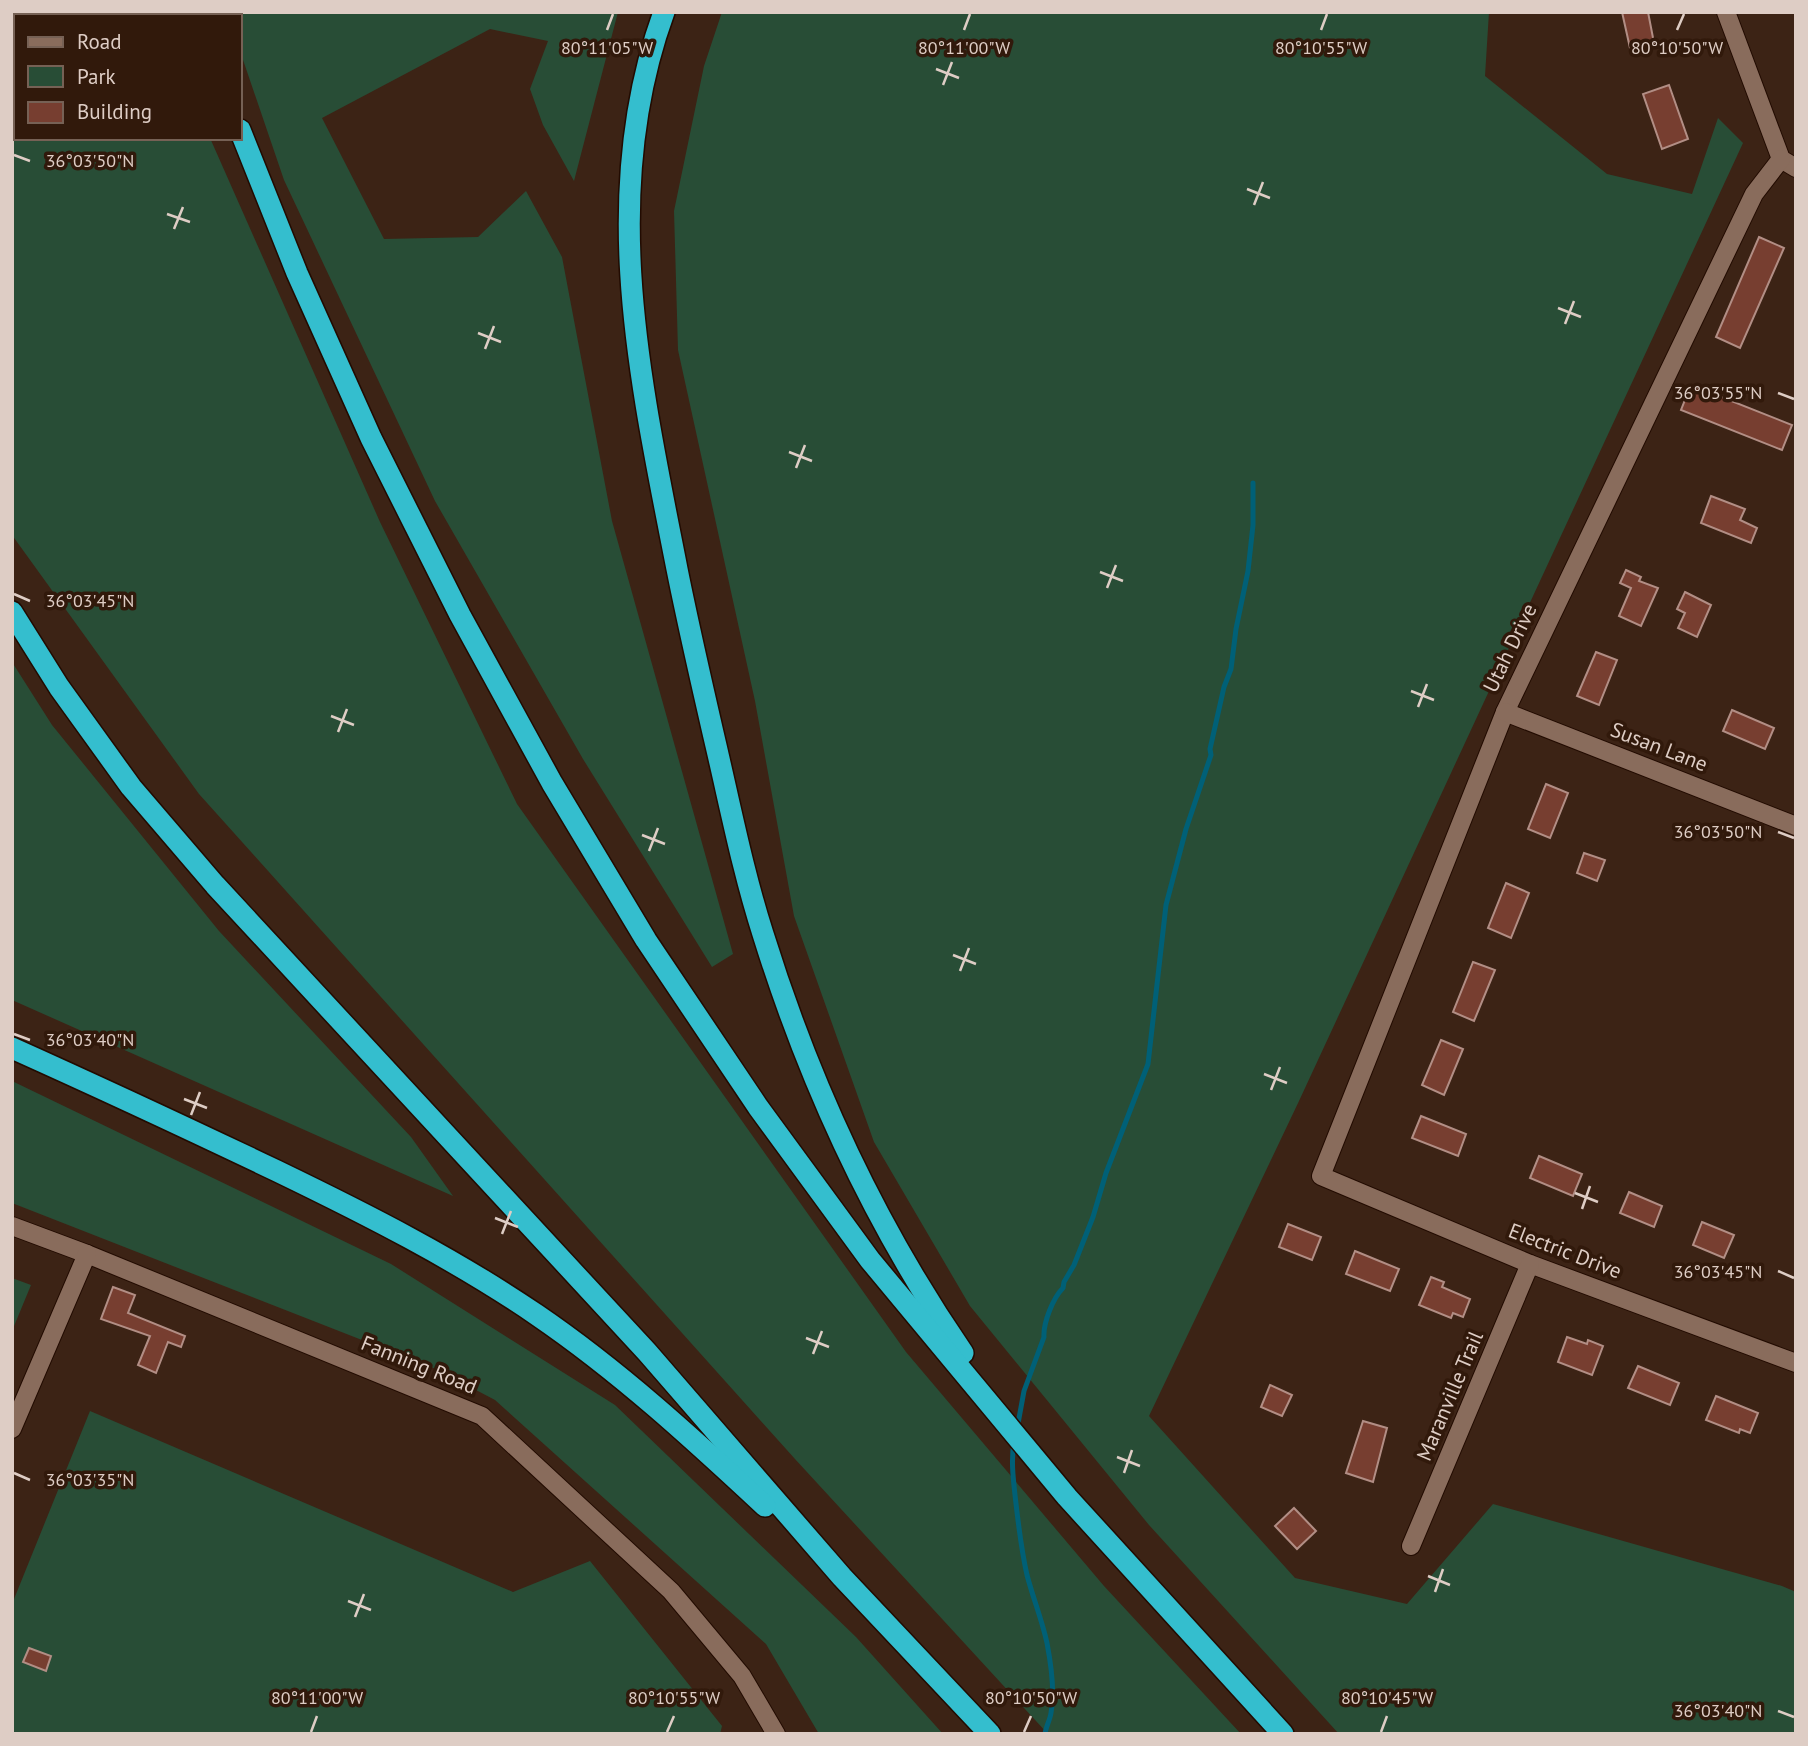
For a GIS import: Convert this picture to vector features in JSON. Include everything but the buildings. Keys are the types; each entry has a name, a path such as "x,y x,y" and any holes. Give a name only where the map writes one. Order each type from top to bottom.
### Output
{"highway":[{"path":"664,12 646,73 630,177 630,291 637,355 664,504 687,619 743,864 792,1019 828,1109 866,1191 904,1262 934,1310 1067,1497"},
{"path":"242,135 297,273 371,438 473,639 552,783 626,906 758,1107 870,1261 1067,1497 1283,1734"},
{"path":"12,612 59,687 131,787 215,885 647,1352 842,1577 990,1734"},
{"path":"12,1048 362,1212 441,1255 537,1315 679,1426 842,1577"}],"street":[{"path":"1726,12 1789,164"},
{"name":"Utah Drive","path":"1321,1176 1506,712 1754,194 1789,164"},
{"name":"Susan Lane","path":"1506,712 1796,826"},
{"name":"Electric Drive","path":"1321,1176 1531,1264 1796,1363"},
{"name":"Fanning Road","path":"12,1226 87,1254 482,1416 671,1591 742,1676 776,1734"},
{"path":"12,1429 87,1254"},
{"name":"Maranville Trail","path":"1411,1546 1531,1264"}],"green space":[{"path":"12,12 161,12 14,14 14,140 211,140 380,522 517,804 906,1352 1104,1586 1241,1734 1048,1734 795,1459 199,794 12,535"},
{"path":"226,12 618,12 574,181 543,125 530,89 548,41 490,29 322,118 384,239 478,237 526,191 562,257 612,521 733,954 712,967 583,759 435,501 284,180 242,57 242,14"},
{"path":"722,12 1489,12 1485,76 1607,174 1692,194 1718,118 1743,143 1299,1101 1149,1416 1295,1578 1407,1604 1493,1504 1796,1592 1796,1734 1339,1734 1149,1525 970,1306 874,1142 794,916 755,701 678,350 674,211 704,66"},
{"path":"12,662 52,725 219,931 411,1137 453,1196 12,1000"},
{"path":"12,1081 391,1264 615,1405 856,1637 943,1734 819,1734 766,1644 495,1400 436,1369 12,1203"},
{"path":"12,1278 31,1285 12,1331"},
{"path":"90,1411 513,1592 590,1561 722,1726 720,1734 12,1734 12,1604"}],"waterway":[{"path":"1017,1429 1024,1391 1044,1337 1049,1311 1074,1265 1148,1064 1166,905 1186,829 1211,755 1210,749 1224,687 1231,669 1248,571 1253,525 1253,483"},
{"path":"1014,1442 1013,1475 1021,1545 1045,1634 1053,1687 1045,1734"}]}
